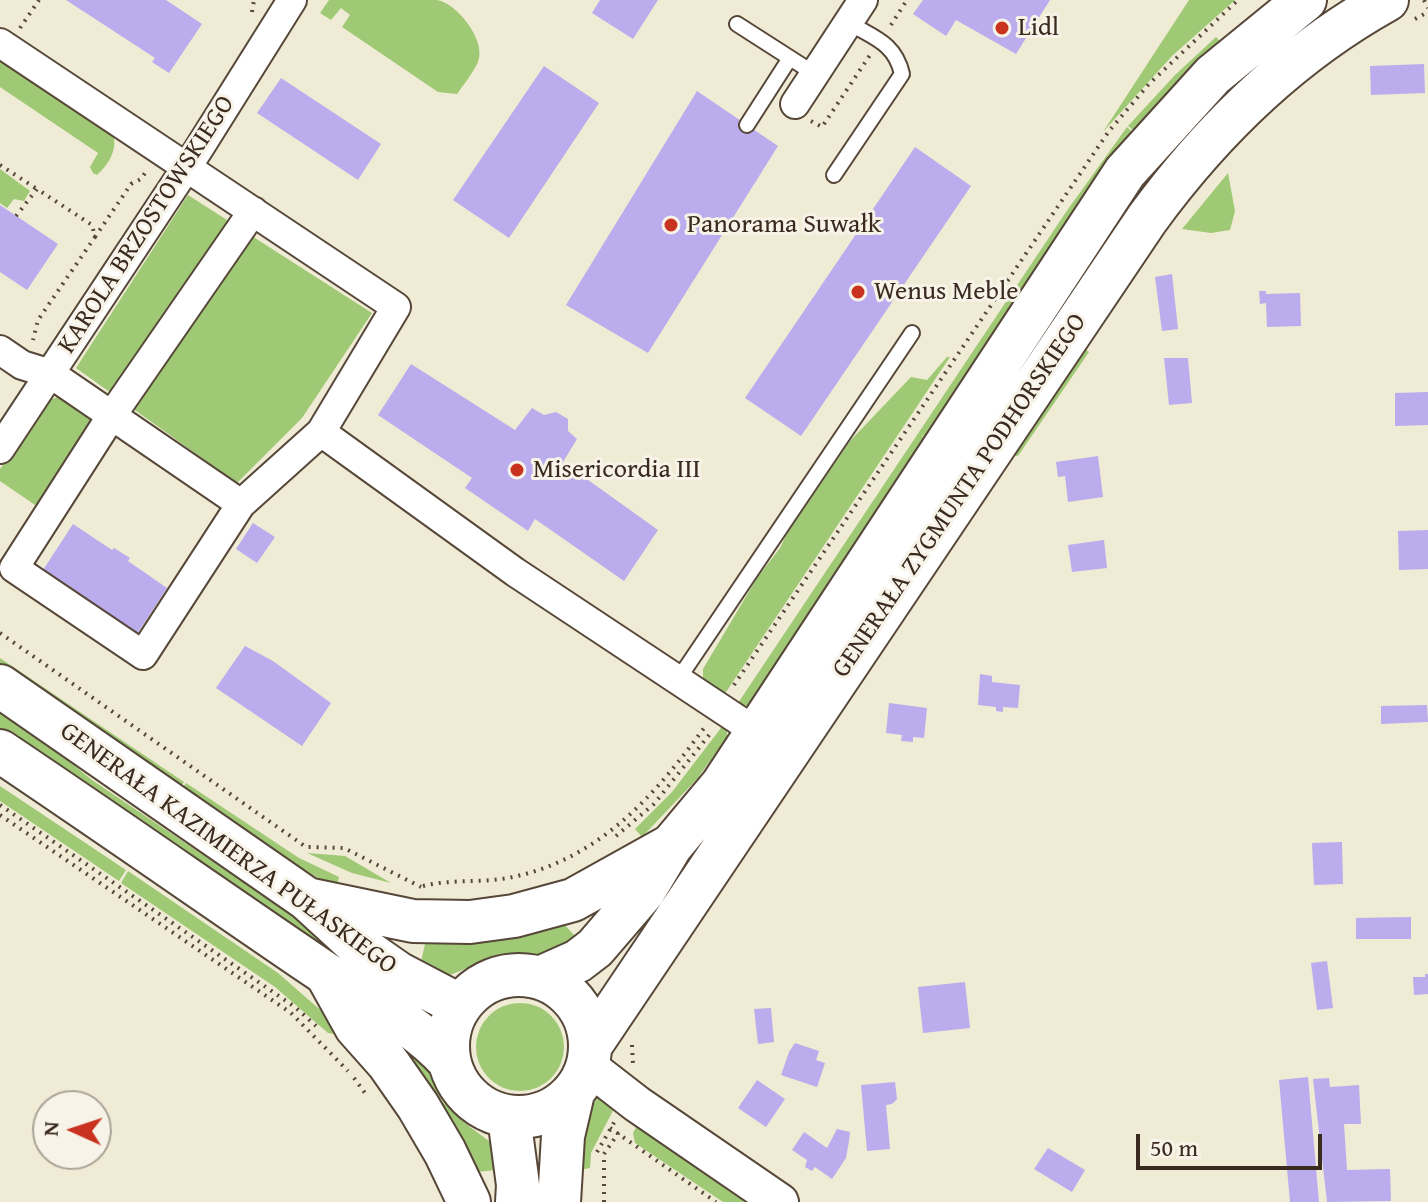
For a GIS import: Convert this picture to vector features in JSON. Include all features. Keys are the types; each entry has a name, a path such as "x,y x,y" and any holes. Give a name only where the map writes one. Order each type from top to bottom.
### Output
{"main road":[{"name":"GENERAŁA ZYGMUNTA PODHORSKIEGO","path":"542,977 578,961 595,948 644,891 671,846 722,785 735,717 1125,172 1213,75 1305,0"},
{"name":"GENERAŁA ZYGMUNTA PODHORSKIEGO","path":"584,1068 1176,178 1230,118 1288,66 1385,8"},
{"name":"GENERAŁA KAZIMIERZA PUŁASKIEGO","path":"0,686 307,899 355,943 398,973 459,1005"},
{"name":"GENERAŁA KAZIMIERZA PUŁASKIEGO","path":"0,751 327,974 425,1037 449,1061"},
{"path":"307,899 413,921 470,922 514,916 573,900 671,846"},
{"path":"327,974 356,1027 388,1063 418,1106 469,1202"},
{"path":"559,1202 563,1136 584,1068 587,1023 577,1003 561,988 542,977 519,974 496,977 475,989 459,1005 451,1023 447,1042 449,1061 457,1082 470,1098 488,1111 509,1117 532,1116 554,1108 584,1068"},
{"path":"509,1117 518,1185 517,1202"}],"street":[{"name":"KAROLA BRZOSTOWSKIEGO","path":"0,449 292,0"},
{"path":"795,104 856,7"},
{"path":"9,36 186,166 396,307 321,432 241,504 143,655 14,568 112,415 253,211"},
{"path":"11,358 51,374 241,504"},
{"path":"321,432 515,572 735,717"},
{"path":"584,1068 628,1108 780,1202"}],"lane":[{"path":"834,175 902,74 898,57 856,7"},
{"path":"737,24 815,74"},
{"path":"747,125 790,58"},
{"path":"677,681 912,333"}],"path":[{"path":"9,36 39,0"},
{"path":"250,23 254,0"},
{"path":"607,843 654,804 735,717 1109,131 1149,84 1238,0"},
{"path":"1385,8 1428,10 1424,0"},
{"path":"1155,88 1212,31 1241,8"},
{"path":"938,396 1115,134 1145,100"},
{"path":"0,165 92,225 95,237 38,320 29,353 11,358"},
{"path":"16,216 37,189"},
{"path":"0,633 306,847 344,848 431,893"},
{"path":"405,887 511,878 562,861 604,838 676,766 735,717"},
{"path":"0,805 295,1007 323,1033"},
{"path":"0,815 291,1013 369,1098"},
{"path":"575,862 597,849"},
{"path":"499,886 551,873"},
{"path":"604,1202 604,1154 628,1108 634,1071 632,1046 640,1033"},
{"path":"596,1162 597,1150 628,1108"},
{"path":"628,1108 716,1202"}],"green space":[{"path":"329,0 437,0 445,3 461,15 474,34 480,53 478,62 457,94 438,92 342,27 350,15 341,8 331,20 320,13"},
{"path":"1189,0 1235,0 1172,56 1103,132"},
{"path":"1216,37 1224,45 1137,133 1128,126 1175,75"},
{"path":"0,58 113,135 111,157 97,175 90,167 98,153 0,87"},
{"path":"1127,127 1136,135 928,437 921,435 927,439 749,705 736,706 1066,212"},
{"path":"0,169 30,191 24,201 14,199 7,208 0,203"},
{"path":"1228,173 1235,211 1230,230 1211,233 1182,229"},
{"path":"188,195 372,313 302,418 237,483 76,368"},
{"path":"1081,346 1089,352 1018,456 1011,455"},
{"path":"950,357 722,698 703,681 703,669 757,578 850,441 911,377 927,380"},
{"path":"58,397 97,421 38,507 0,481 0,469 46,401"},
{"path":"0,658 184,782 179,789 0,669"},
{"path":"0,705 92,780 384,977 377,990 0,737"},
{"path":"724,724 727,737 697,779 642,837 635,829 672,792"},
{"path":"186,783 299,858 339,877 337,885 318,878 280,855 181,790"},
{"path":"0,786 126,870 119,881 0,801"},
{"path":"307,853 345,856 391,883 352,873"},
{"path":"128,871 278,973 341,1028 335,1034 328,1033 275,987 121,883"},
{"path":"562,922 584,946 548,956 526,953 500,955 445,977 418,974 426,940"},
{"path":"520,1003 537,1006 551,1016 561,1030 564,1047 561,1064 551,1078 537,1088 520,1091 503,1088 489,1078 479,1064 476,1047 479,1030 489,1016 503,1006"},
{"path":"383,1028 423,1059 442,1101 497,1147 505,1169 467,1173"},
{"path":"602,1092 617,1103 591,1153 590,1168 579,1170 586,1114"},
{"path":"640,1120 746,1198 743,1202 723,1202 635,1143 633,1133"}],"building":[{"path":"66,0 166,0 202,24 169,73 152,62 155,58"},
{"path":"600,0 658,0 633,39 592,13"},
{"name":"Lidl","path":"923,0 1050,0 1016,54 956,20 946,36 913,14"},
{"path":"1424,64 1425,93 1371,95 1370,66"},
{"path":"544,66 599,103 509,238 453,200"},
{"path":"281,78 381,144 358,180 257,113"},
{"name":"Panorama Suwałk","path":"697,91 778,146 648,353 566,305"},
{"name":"Wenus Meble","path":"915,147 971,186 801,436 745,398"},
{"path":"0,205 58,244 27,290 0,272"},
{"path":"1172,274 1178,329 1162,331 1155,277"},
{"path":"1259,291 1266,291 1266,294 1300,293 1301,326 1267,327 1266,303 1260,304"},
{"path":"1164,358 1188,358 1192,403 1169,405"},
{"name":"Misericordia III","path":"411,364 515,430 532,408 544,415 556,412 568,419 568,431 577,439 563,462 658,530 624,581 535,519 528,531 465,488 472,478 378,415"},
{"path":"1428,392 1428,425 1395,426 1395,393"},
{"path":"1098,456 1103,497 1068,502 1065,476 1058,477 1056,462"},
{"path":"253,523 275,537 257,563 236,549"},
{"path":"73,524 130,558 128,561 167,588 137,634 43,570"},
{"path":"1428,530 1428,569 1399,570 1398,531"},
{"path":"1104,540 1107,568 1072,572 1068,545"},
{"path":"245,646 273,661 331,703 302,746 216,688"},
{"path":"980,674 992,676 992,682 1020,685 1018,708 1003,707 1003,712 996,711 996,707 978,705"},
{"path":"889,703 927,708 924,738 913,737 913,742 901,741 902,735 886,733"},
{"path":"1427,705 1428,722 1381,724 1381,706"},
{"path":"1342,842 1343,884 1314,885 1312,843"},
{"path":"1411,917 1411,939 1356,939 1356,918"},
{"path":"1327,961 1333,1008 1317,1010 1311,963"},
{"path":"1428,974 1428,994 1414,995 1413,977 1425,977"},
{"path":"965,982 970,1028 923,1033 918,987"},
{"path":"771,1008 774,1042 758,1044 754,1009"},
{"path":"795,1043 819,1051 816,1060 825,1063 817,1087 781,1075"},
{"path":"1308,1077 1319,1202 1290,1202 1279,1080"},
{"path":"1329,1078 1330,1087 1359,1085 1361,1124 1344,1124 1347,1170 1390,1169 1391,1201 1327,1202 1313,1079"},
{"path":"757,1080 785,1099 766,1127 738,1108"},
{"path":"895,1082 897,1099 886,1105 890,1149 867,1151 861,1085"},
{"path":"837,1129 850,1132 846,1158 832,1179 815,1167 812,1171 805,1167 807,1160 792,1150 804,1132 827,1148"},
{"path":"1048,1148 1085,1170 1072,1192 1034,1169"}],"place":[{"name":"Lidl","path":"1002,28"},
{"name":"Panorama Suwałk","path":"671,225"},
{"name":"Wenus Meble","path":"858,292"},
{"name":"Misericordia III","path":"517,470"}]}
